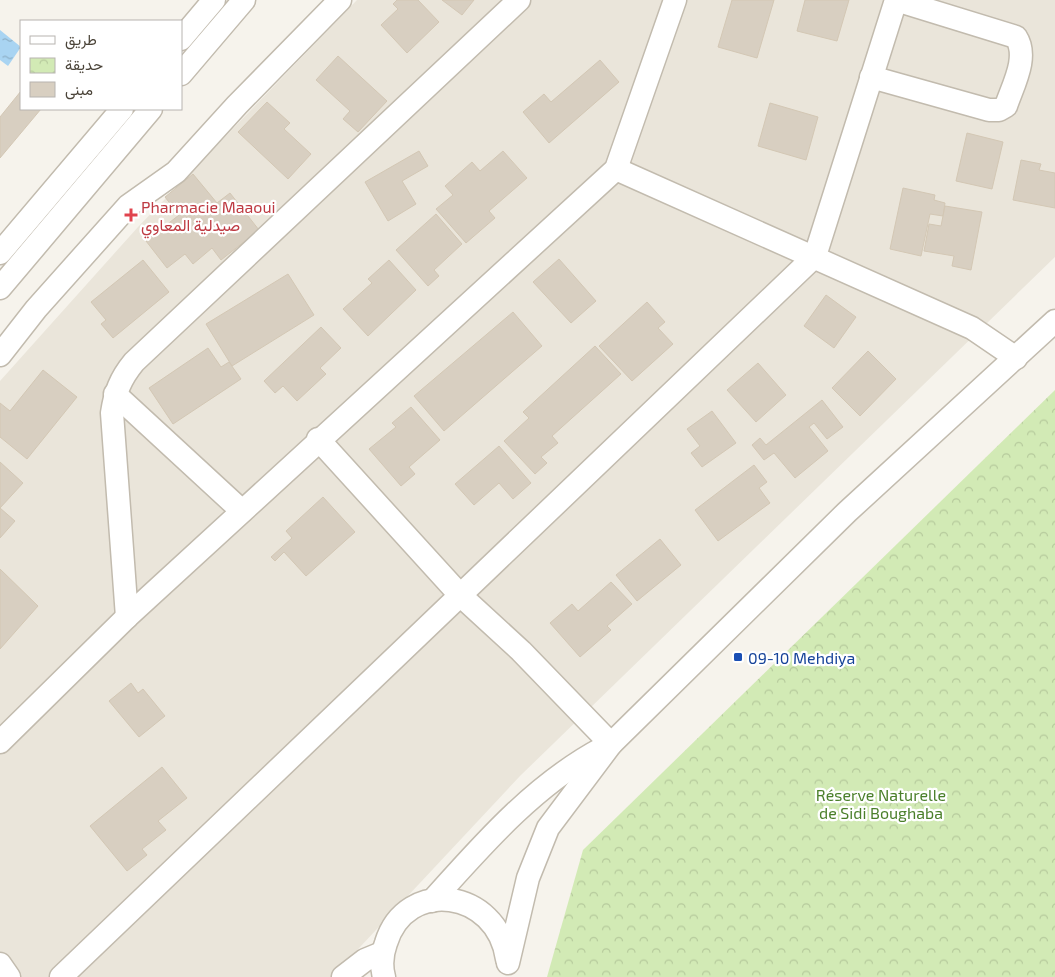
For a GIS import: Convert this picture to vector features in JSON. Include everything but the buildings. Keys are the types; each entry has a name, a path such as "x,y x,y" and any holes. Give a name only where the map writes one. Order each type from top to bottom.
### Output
{"street":[{"path":"182,38 214,0"},
{"path":"182,73 244,0"},
{"path":"0,355 36,308 128,206 176,172 237,105 340,0"},
{"path":"127,616 112,413 115,394 122,376 134,362 520,0"},
{"path":"61,977 814,256 871,77 896,0 1016,38 1020,44 1022,55 1006,106 999,110 990,110 871,77"},
{"path":"0,742 127,616 318,439 616,169 671,1"},
{"path":"0,253 121,110"},
{"path":"0,288 151,110"},
{"path":"616,169 972,328 1016,358"},
{"path":"507,970 528,878 548,828 611,744 847,512 1055,321"},
{"path":"115,394 242,511"},
{"path":"318,439 460,595 521,651 611,744"},
{"path":"432,901 481,846 540,791 574,764 611,744"},
{"path":"384,977 382,953 388,935 399,919 414,908 432,901 450,900 468,904 485,913 497,927 505,944 507,970"},
{"path":"343,977 359,964 382,953"},
{"path":"0,964 9,977"}],"shaded area":[{"path":"357,0 1055,0 1055,257 520,776 332,977 0,977 0,381 138,227"}],"green space":[{"name":"Réserve Naturelle de Sidi Boughaba","path":"1055,390 1055,977 547,977 583,850"}],"water":[{"path":"0,30 20,46 20,48 8,66 0,60"}],"place":[{"name":"Pharmacie Maaoui صيدلية المعاوي","path":"131,215"},
{"name":"09-10 Mehdiya","path":"738,657"}]}
